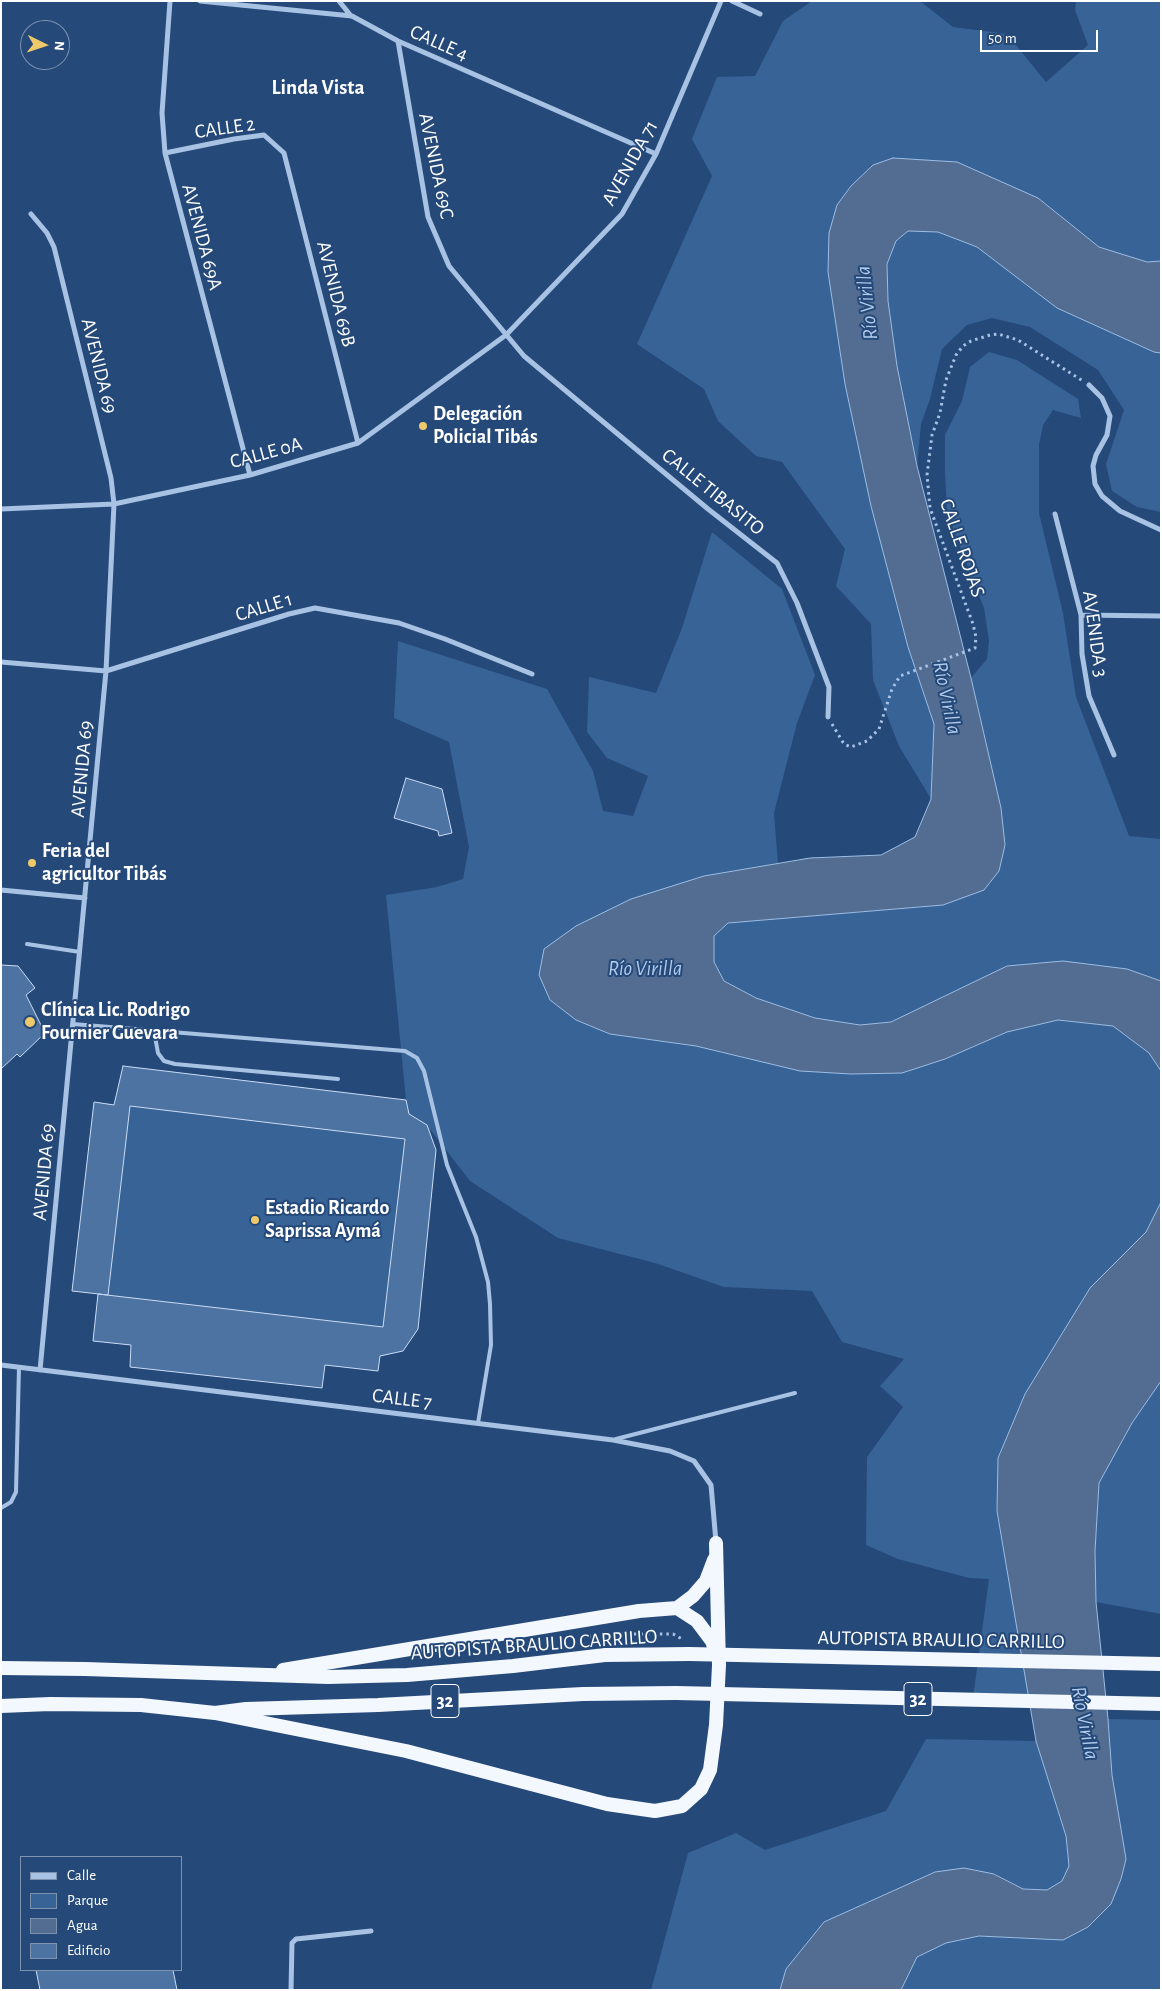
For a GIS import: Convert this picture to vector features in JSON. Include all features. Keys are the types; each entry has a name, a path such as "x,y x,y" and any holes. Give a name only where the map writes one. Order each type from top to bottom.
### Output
{"highway":[{"path":"253,1675 639,1611 677,1608 693,1596 706,1581 714,1563 716,1543"},
{"path":"215,1713 406,1751 607,1804 655,1811 682,1806 701,1789 710,1770 716,1725 719,1664 716,1543"},
{"path":"677,1608 697,1622 712,1641 719,1664"},
{"name":"AUTOPISTA BRAULIO CARRILLO","path":"1,1668 328,1677 407,1675 513,1666 605,1655 689,1654 1161,1664"},
{"name":"32","path":"1,1706 50,1704 141,1705 215,1713 246,1709 378,1705 583,1694 676,1693 1161,1704"}],"street":[{"name":"AVENIDA 69A","path":"170,1 162,113 165,153 250,475"},
{"name":"CALLE 4","path":"200,1 352,16 398,41 656,154"},
{"path":"339,1 352,16"},
{"name":"AVENIDA 71","path":"506,335 622,214 656,154 721,1"},
{"path":"732,1 760,14"},
{"name":"AVENIDA 69C","path":"398,41 428,218 449,266 506,335"},
{"name":"CALLE 2","path":"165,153 264,135 284,153"},
{"name":"AVENIDA 69B","path":"284,153 358,442"},
{"name":"AVENIDA 69","path":"31,214 47,233 54,247 111,478 114,504 106,671 40,1370"},
{"name":"CALLE 0A","path":"1,509 114,504 250,475 358,442 506,335"},
{"name":"CALLE TIBASITO","path":"506,335 524,356 557,384 777,564 797,603 829,687 828,717"},
{"path":"1089,386 1102,398 1110,416 1107,435 1096,455 1093,466 1095,484 1102,496 1120,511 1161,530"},
{"name":"AVENIDA 3","path":"1055,514 1081,615 1082,654 1089,696 1114,755"},
{"name":"CALLE 1","path":"1,662 106,671 315,608 406,626 480,652 532,674"},
{"path":"1081,615 1161,616"},
{"path":"1,890 85,898"},
{"name":"CALLE 7","path":"1,1365 613,1440"},
{"path":"613,1440 670,1451 694,1461 710,1485 716,1543"},
{"path":"291,1990 292,1943 296,1939 371,1931"}],"lane":[{"path":"27,944 80,952"},
{"path":"73,1024 405,1051 417,1058 424,1071 447,1165 476,1237 488,1282 491,1345 478,1423"},
{"path":"154,1031 158,1053 164,1061 175,1064 338,1079"},
{"path":"1,1508 11,1502 16,1492 19,1367"},
{"name":"CALLE 7","path":"613,1440 795,1393"}],"path":[{"name":"CALLE ROJAS","path":"828,717 844,744 852,747 867,741 879,729 892,689 900,676 975,648 976,637 973,624 930,508 927,475 932,435 940,413 949,370 963,346 980,337 998,334 1018,340 1089,386"}],"green space":[{"path":"812,1 920,1 953,27 1007,34 1046,82 1088,45 1075,10 1076,1 1161,1 1161,261 1147,262 1099,247 1038,198 893,158 873,165 851,186 837,205 828,272 845,384 871,506 908,647 934,724 931,799 899,746 873,680 871,624 836,586 845,549 782,462 756,456 718,421 704,389 637,344 712,176 692,139 717,77 755,76 783,21"},
{"path":"908,231 938,232 977,247 1057,308 1154,352 1161,353 1161,512 1137,507 1112,491 1106,464 1124,410 1098,370 1030,327 992,318 967,325 942,349 930,399 921,424 917,466 897,366 888,301 887,264 896,241"},
{"path":"989,352 1017,360 1078,399 1081,418 1053,410 1043,425 1039,445 1039,513 1063,613 1076,697 1129,836 1161,839 1161,981 1127,969 1063,961 1007,966 891,1022 860,1025 815,1018 756,998 724,981 714,962 714,936 728,923 943,905 1005,845 1001,808 971,678 987,659 989,641 984,608 947,513 945,470 945,435 962,401 970,367"},
{"path":"712,532 782,589 815,675 797,723 774,813 778,863 704,876 610,1034 696,1046 945,1059 1007,1032 1058,1020 1113,1026 1149,1053 1161,1071 1161,1202 1146,1232 1090,1288 1025,1394 998,1458 997,1511 1029,1700 973,1698 989,1579 969,1578 898,1559 866,1545 867,1457 903,1407 880,1386 904,1359 842,1342 812,1291 724,1287 655,1263 558,1238 470,1181 429,1128 436,1150 418,1329 403,1351 380,1356 378,1371 325,1365 322,1388 130,1367 131,1345 93,1341 98,1294 94,1102 114,1104 123,1066 406,1100 386,895 437,887 463,879 469,847 449,742 394,718 398,641 547,689 593,771 603,811 633,816 648,776 607,758 587,732 589,677 656,693 682,628"},
{"path":"1161,1381 1161,1614 1096,1602 1095,1551 1099,1483 1132,1423"},
{"path":"1108,1719 1161,1720 1161,1990 901,1990 917,1957 946,1943 979,1936 1063,1940 1112,1775"},
{"path":"926,1739 1036,1741 1066,1836 1069,1866 1062,1881 1047,1890 1023,1889 994,1873 935,1872 824,1922 786,1969 780,1990 651,1990 688,1853 736,1833 765,1850 886,1811"}],"water":[{"name":"Río Virilla","path":"893,158 957,162 1038,198 1099,247 1147,262 1161,261 1161,353 1154,352 1057,308 977,247 938,232 908,231 896,241 887,264 888,301 897,366 917,466 971,678 1001,808 1005,845 999,871 984,890 943,905 728,923 714,936 714,962 724,981 756,998 815,1018 860,1025 891,1022 1007,966 1063,961 1127,969 1161,981 1161,1071 1149,1053 1113,1026 1058,1020 1007,1032 945,1059 902,1073 851,1074 800,1071 696,1046 610,1034 576,1020 550,1000 539,975 544,949 576,926 631,899 704,876 810,858 881,855 915,837 931,799 934,724 908,647 871,506 845,384 828,272 829,233 837,205 851,186 873,165"},
{"name":"Río Virilla","path":"1161,1202 1161,1381 1132,1423 1099,1483 1095,1551 1096,1602 1112,1775 1126,1859 1121,1879 1111,1904 1088,1927 1063,1940 979,1936 946,1943 917,1957 901,1990 780,1990 786,1969 824,1922 935,1872 964,1868 994,1874 1023,1889 1047,1890 1062,1881 1069,1866 1066,1836 1036,1741 997,1511 998,1458 1025,1394 1090,1288 1146,1232"}],"building":[{"path":"406,778 442,789 452,833 439,836 438,831 394,818"},
{"path":"1,965 18,966 35,988 26,995 45,1033 20,1057 17,1054 1,1069"},
{"path":"123,1066 406,1100 409,1114 427,1125 436,1150 418,1329 403,1351 380,1356 378,1371 325,1365 322,1388 130,1367 131,1345 93,1341 98,1294 383,1327 405,1139 130,1106 108,1295 72,1291 94,1102 114,1105"},
{"path":"36,1971 173,1971 177,1990 40,1990"}],"place":[{"name":"Delegación Policial Tibás","path":"423,426"},
{"name":"Feria del agricultor Tibás","path":"32,863"},
{"name":"Clínica Lic. Rodrigo Fournier Guevara","path":"30,1022"},
{"name":"Estadio Ricardo Saprissa Aymá","path":"255,1220"}],"district":[{"name":"Linda Vista","path":"318,88"}]}
